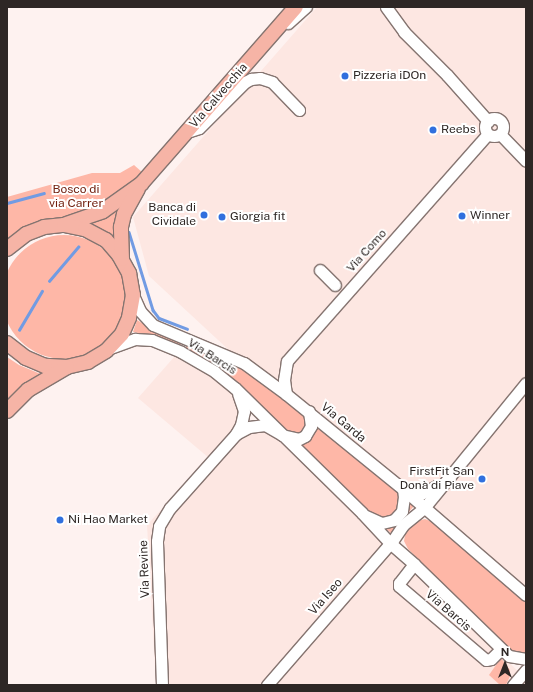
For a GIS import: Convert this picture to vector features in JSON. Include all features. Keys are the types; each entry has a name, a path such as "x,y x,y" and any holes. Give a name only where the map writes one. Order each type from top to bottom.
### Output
{"main road":[{"name":"Via Calvecchia","path":"122,258 121,227 124,214 141,184 296,7"},
{"name":"Via Calvecchia","path":"64,225 103,211 141,184"},
{"path":"7,410 28,390 66,367 90,361 110,348 119,338 128,322 132,295 130,277 122,258 112,246 99,235 83,228 64,225 50,225 36,229 9,246"},
{"path":"7,343 19,354 32,362 49,366 66,367"}],"street":[{"path":"279,26 287,24 306,7"},
{"path":"386,7 399,25 488,121"},
{"path":"398,7 399,25"},
{"path":"186,133 199,128 244,82 251,78 260,78 272,82 299,110"},
{"path":"494,118 500,122 503,127 500,134 492,136 488,134 485,127 488,121 494,118"},
{"name":"Via Como","path":"286,394 284,380 287,361 488,134"},
{"path":"500,134 526,162"},
{"path":"320,270 335,285"},
{"name":"Via Garda","path":"132,295 140,311 153,325 244,363 309,411 403,489 526,595"},
{"name":"Via Barcis","path":"110,348 135,339 152,340 190,356 226,380 362,513 390,543 410,560 509,656 526,659"},
{"name":"Via Revine","path":"162,685 157,541 159,526 170,508 236,434 243,418 242,404 240,396 226,380"},
{"name":"Via Iseo","path":"267,685 390,543 405,523 424,508 526,383"},
{"path":"282,435 299,439 305,436 311,426 309,411"},
{"name":"Via Revine","path":"236,434 256,425 265,425 282,435"},
{"name":"Via Iseo","path":"403,489 417,495 426,493 435,488 454,470"},
{"name":"Via Barcis","path":"362,513 376,522 382,523 394,520 402,511 404,497 403,489"},
{"path":"410,560 399,541 405,523 420,515 435,518"},
{"name":"Via Barcis","path":"410,560 399,586 486,660 491,659 501,648"},
{"path":"513,685 526,670"}],"shaded area":[{"path":"317,7 526,7 526,590 283,383 252,363 231,352 149,276 133,217"},
{"path":"175,356 210,376 234,395 242,408 238,427 266,428 526,679 526,685 156,685 147,525 209,458 138,398"}],"green space":[{"name":"Bosco di via Carrer","path":"134,165 143,173 112,201 69,216 35,222 7,240 7,197 92,173 120,173"},
{"path":"120,207 115,239 90,223"},
{"path":"70,235 88,239 99,245 112,257 122,273 126,297 122,321 116,332 104,345 82,357 58,359 40,355 29,349 16,337 4,315 2,291 6,273 12,262 24,249 46,237"},
{"path":"137,320 182,343 180,346 150,335 133,332"},
{"path":"187,345 247,371 369,466 398,493 401,500 397,511 385,520 371,514 277,422 220,370 185,348"},
{"path":"7,357 19,365 43,375 7,402"},
{"path":"408,501 414,506 391,533 385,528"},
{"path":"425,519 435,523 526,599 526,656 512,651 506,646 408,549 404,541 406,529 414,522"},
{"path":"501,658 510,670 510,676 506,685 500,685 489,675"}],"waterway":[{"path":"7,203 44,193"},
{"path":"129,232 153,310 159,318 187,329"},
{"path":"49,281 78,247"},
{"path":"19,330 42,291"}],"place":[{"name":"Pizzeria iDOn","path":"345,76"},
{"name":"Reebs","path":"433,130"},
{"name":"Banca di Cividale","path":"204,215"},
{"name":"Winner","path":"462,216"},
{"name":"Giorgia fit","path":"222,217"},
{"name":"FirstFit San Donà di Piave","path":"482,479"},
{"name":"Ni Hao Market","path":"60,520"}]}
